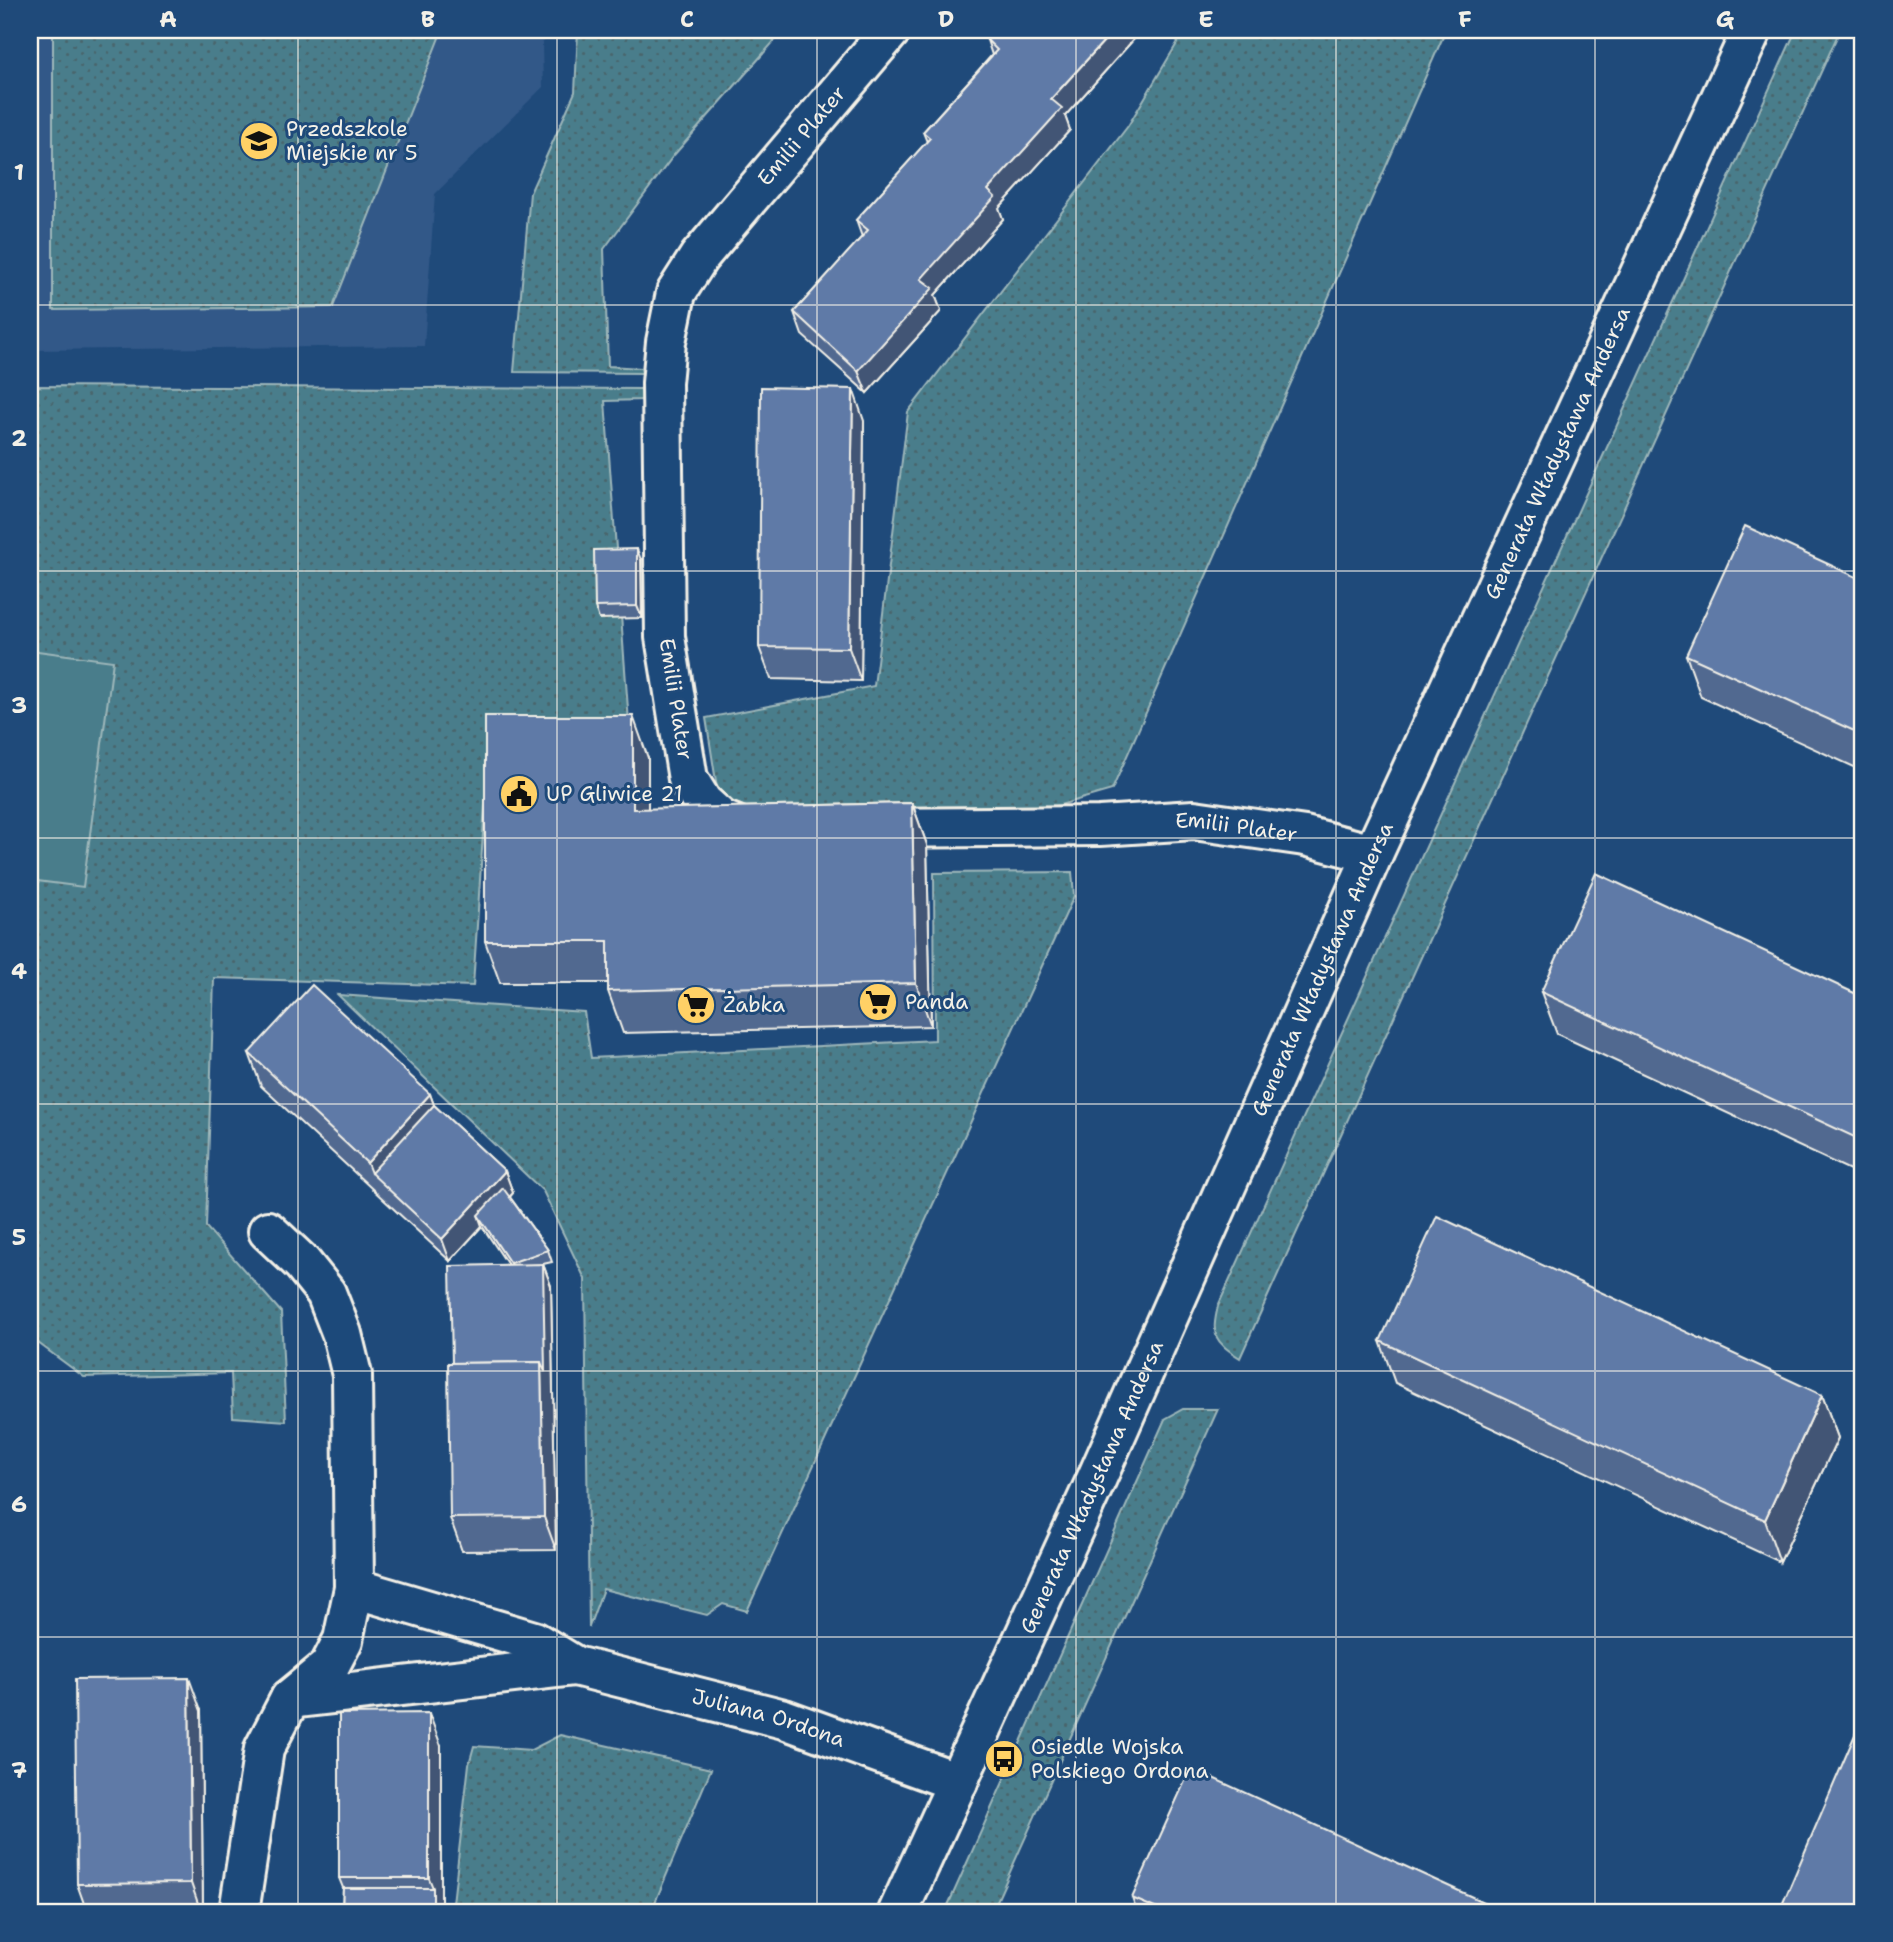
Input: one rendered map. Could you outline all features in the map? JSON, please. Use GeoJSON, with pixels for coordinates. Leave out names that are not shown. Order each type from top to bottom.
{"type":"FeatureCollection","features":[{"type":"Feature","properties":{"kind":"street","name":"Emilii Plater"},"geometry":{"type":"LineString","coordinates":[[784,828],[742,828],[722,820],[702,802],[688,779],[665,636],[662,383],[666,342],[676,293],[699,257],[891,30]]}},
{"type":"Feature","properties":{"kind":"street","name":"Generała Władysława Andersa"},"geometry":{"type":"LineString","coordinates":[[898,1912],[1373,854],[1752,30]]}},
{"type":"Feature","properties":{"kind":"street","name":"Emilii Plater"},"geometry":{"type":"LineString","coordinates":[[826,828],[1100,826],[1194,820],[1305,836],[1373,854]]}},
{"type":"Feature","properties":{"kind":"street"},"geometry":{"type":"LineString","coordinates":[[239,1912],[264,1749],[290,1699],[328,1667],[343,1640],[354,1588],[352,1375],[342,1334],[326,1293],[302,1263],[268,1231]]}},
{"type":"Feature","properties":{"kind":"street","name":"Juliana Ordona"},"geometry":{"type":"LineString","coordinates":[[354,1588],[534,1641],[575,1667],[784,1719],[958,1782]]}},
{"type":"Feature","properties":{"kind":"street","name":"Juliana Ordona"},"geometry":{"type":"LineString","coordinates":[[290,1699],[575,1667]]}},
{"type":"Feature","properties":{"kind":"shaded area","name":"Przedszkole Miejskie nr 5"},"geometry":{"type":"Polygon","coordinates":[[[30,30],[559,30],[542,43],[543,87],[435,194],[424,346],[30,350],[30,30]]]}},
{"type":"Feature","properties":{"kind":"green space","name":"Przedszkole Miejskie nr 5"},"geometry":{"type":"Polygon","coordinates":[[[53,30],[442,30],[333,307],[53,310],[53,30]]]}},
{"type":"Feature","properties":{"kind":"green space"},"geometry":{"type":"Polygon","coordinates":[[[578,30],[784,30],[674,155],[604,249],[608,366],[641,368],[642,373],[514,372],[530,193],[575,92],[578,30]]]}},
{"type":"Feature","properties":{"kind":"green space"},"geometry":{"type":"Polygon","coordinates":[[[1185,30],[1446,30],[1112,790],[980,828],[722,820],[706,718],[874,686],[908,412],[1128,126],[1185,30]]]}},
{"type":"Feature","properties":{"kind":"green space"},"geometry":{"type":"Polygon","coordinates":[[[1796,30],[1840,30],[1240,1358],[1217,1337],[1215,1324],[1218,1306],[1796,30]]]}},
{"type":"Feature","properties":{"kind":"green space"},"geometry":{"type":"Polygon","coordinates":[[[30,386],[641,389],[642,400],[605,401],[630,736],[489,743],[473,986],[214,978],[206,1227],[281,1312],[286,1421],[233,1417],[231,1373],[84,1377],[30,1337],[30,386]]]}},
{"type":"Feature","properties":{"kind":"green space"},"geometry":{"type":"Polygon","coordinates":[[[30,650],[113,661],[83,887],[30,880],[30,650]]]}},
{"type":"Feature","properties":{"kind":"green space"},"geometry":{"type":"Polygon","coordinates":[[[1072,872],[1074,896],[747,1611],[723,1604],[707,1615],[603,1589],[589,1627],[585,1279],[543,1191],[338,995],[584,1012],[591,1058],[935,1040],[934,873],[1072,872]]]}},
{"type":"Feature","properties":{"kind":"green space"},"geometry":{"type":"Polygon","coordinates":[[[1183,1409],[1218,1409],[992,1912],[945,1912],[1165,1419],[1183,1409]]]}},
{"type":"Feature","properties":{"kind":"green space"},"geometry":{"type":"Polygon","coordinates":[[[560,1735],[711,1769],[651,1912],[452,1912],[469,1764],[474,1746],[531,1750],[560,1735]]]}},
{"type":"Feature","properties":{"kind":"building"},"geometry":{"type":"Polygon","coordinates":[[[996,30],[1114,30],[1051,99],[1062,108],[988,190],[995,197],[921,279],[933,288],[858,371],[794,312],[868,230],[856,220],[930,138],[923,132],[997,50],[987,40],[996,30]]]}},
{"type":"Feature","properties":{"kind":"building"},"geometry":{"type":"Polygon","coordinates":[[[761,387],[853,389],[849,648],[759,647],[761,387]]]}},
{"type":"Feature","properties":{"kind":"building"},"geometry":{"type":"Polygon","coordinates":[[[1745,526],[1863,580],[1863,735],[1686,655],[1745,526]]]}},
{"type":"Feature","properties":{"kind":"building"},"geometry":{"type":"Polygon","coordinates":[[[637,549],[637,606],[595,607],[594,550],[637,549]]]}},
{"type":"Feature","properties":{"kind":"building"},"geometry":{"type":"Polygon","coordinates":[[[485,716],[633,716],[633,809],[912,803],[916,983],[608,991],[608,941],[485,941],[485,716]]]}},
{"type":"Feature","properties":{"kind":"building"},"geometry":{"type":"Polygon","coordinates":[[[1596,873],[1863,997],[1863,1141],[1541,992],[1596,873]]]}},
{"type":"Feature","properties":{"kind":"building"},"geometry":{"type":"Polygon","coordinates":[[[312,985],[430,1094],[367,1163],[249,1053],[312,985]]]}},
{"type":"Feature","properties":{"kind":"building"},"geometry":{"type":"Polygon","coordinates":[[[434,1105],[505,1171],[442,1239],[371,1173],[434,1105]]]}},
{"type":"Feature","properties":{"kind":"building"},"geometry":{"type":"Polygon","coordinates":[[[503,1188],[548,1250],[510,1263],[478,1215],[503,1188]]]}},
{"type":"Feature","properties":{"kind":"building"},"geometry":{"type":"Polygon","coordinates":[[[1437,1216],[1822,1395],[1765,1520],[1380,1341],[1437,1216]]]}},
{"type":"Feature","properties":{"kind":"building"},"geometry":{"type":"Polygon","coordinates":[[[543,1264],[545,1372],[541,1362],[452,1363],[450,1266],[543,1264]]]}},
{"type":"Feature","properties":{"kind":"building"},"geometry":{"type":"Polygon","coordinates":[[[541,1362],[544,1517],[450,1518],[448,1363],[541,1362]]]}},
{"type":"Feature","properties":{"kind":"building"},"geometry":{"type":"Polygon","coordinates":[[[189,1678],[191,1883],[77,1884],[75,1679],[189,1678]]]}},
{"type":"Feature","properties":{"kind":"building"},"geometry":{"type":"Polygon","coordinates":[[[429,1713],[429,1878],[339,1878],[339,1714],[429,1713]]]}},
{"type":"Feature","properties":{"kind":"building"},"geometry":{"type":"Polygon","coordinates":[[[1863,1716],[1863,1912],[1779,1912],[1863,1716]]]}},
{"type":"Feature","properties":{"kind":"building"},"geometry":{"type":"Polygon","coordinates":[[[1191,1768],[1505,1912],[1164,1912],[1132,1898],[1191,1768]]]}},
{"type":"Feature","properties":{"kind":"building"},"geometry":{"type":"Polygon","coordinates":[[[343,1888],[433,1888],[433,1912],[342,1912],[343,1888]]]}},
{"type":"Feature","properties":{"kind":"place","name":"Przedszkole Miejskie nr 5"},"geometry":{"type":"Point","coordinates":[259,141]}},
{"type":"Feature","properties":{"kind":"place","name":"UP Gliwice 21"},"geometry":{"type":"Point","coordinates":[519,794]}},
{"type":"Feature","properties":{"kind":"place","name":"Panda"},"geometry":{"type":"Point","coordinates":[878,1002]}},
{"type":"Feature","properties":{"kind":"place","name":"Żabka"},"geometry":{"type":"Point","coordinates":[696,1005]}},
{"type":"Feature","properties":{"kind":"place","name":"Osiedle Wojska Polskiego Ordona"},"geometry":{"type":"Point","coordinates":[1004,1759]}}]}
